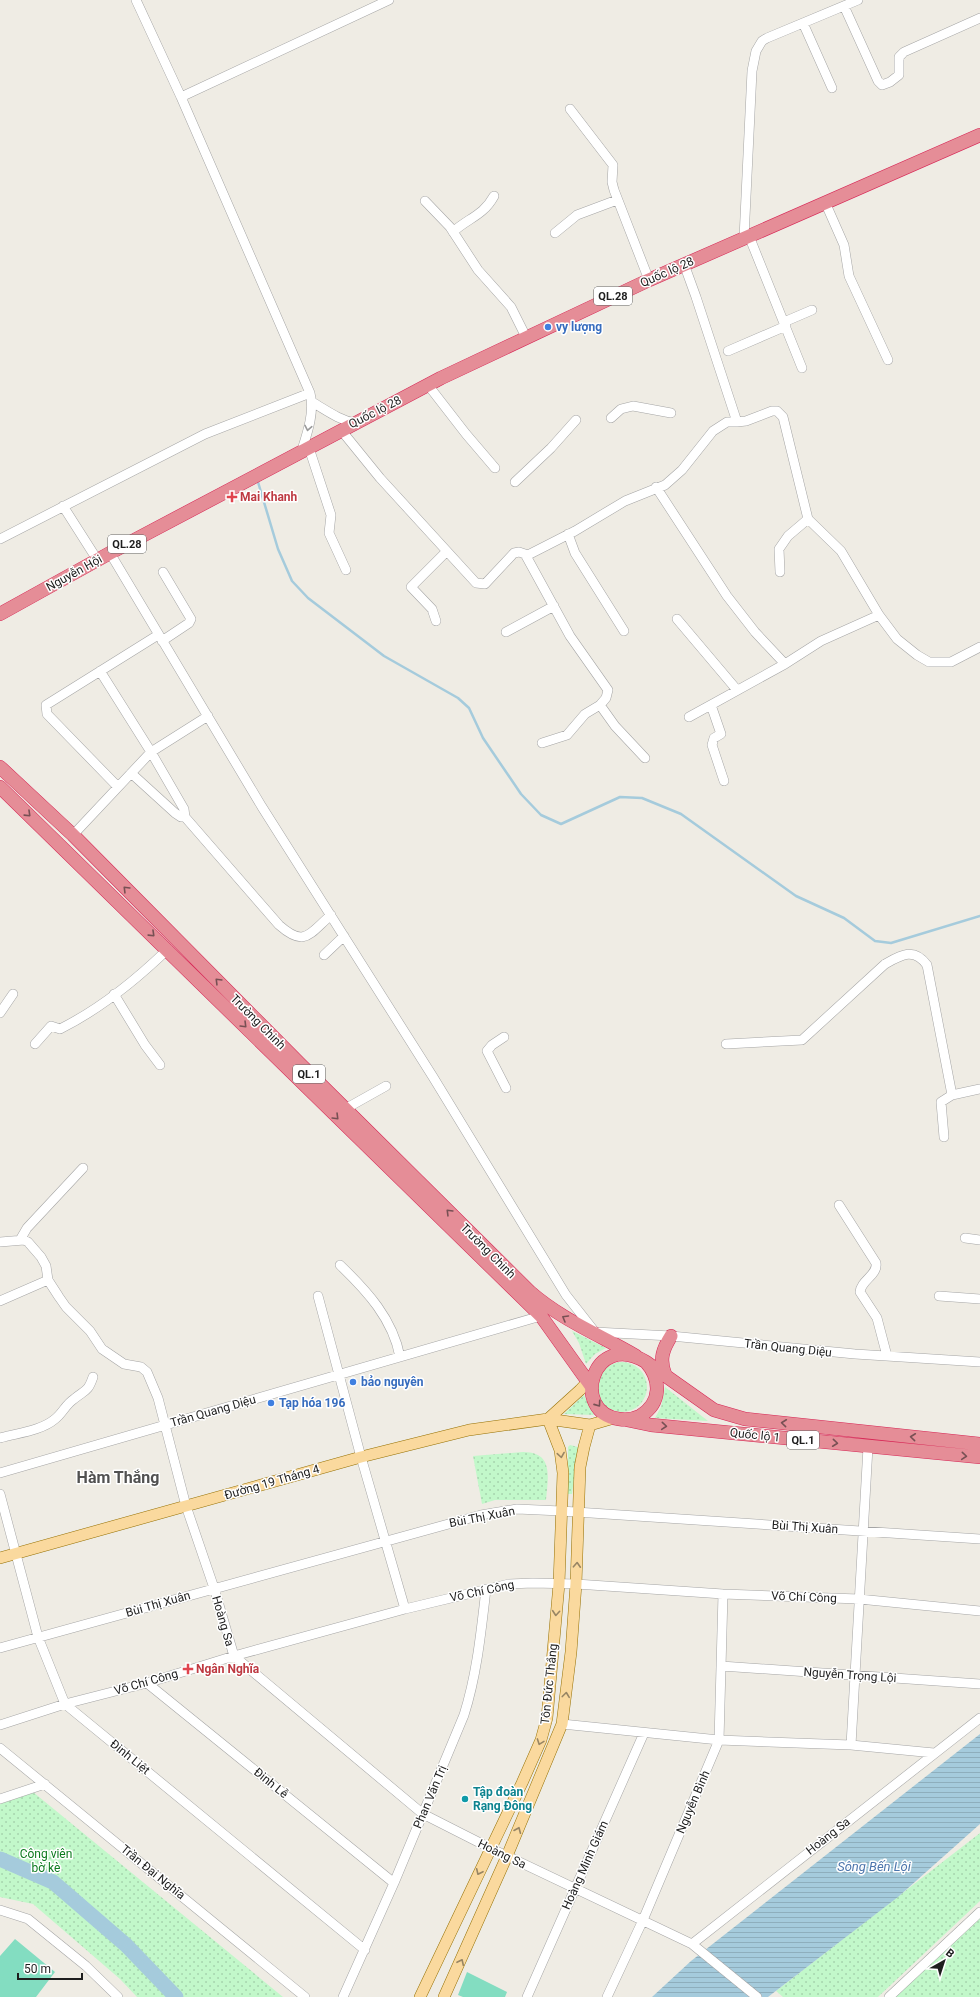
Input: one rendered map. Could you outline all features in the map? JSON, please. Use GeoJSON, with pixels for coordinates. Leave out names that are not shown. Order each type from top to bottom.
{"type":"FeatureCollection","features":[{"type":"Feature","properties":{"kind":"highway","name":"Quốc lộ 28"},"geometry":{"type":"LineString","coordinates":[[255,477],[354,423],[526,337],[684,264],[980,135]]}},
{"type":"Feature","properties":{"kind":"highway","name":"Nguyễn Hội"},"geometry":{"type":"LineString","coordinates":[[0,614],[110,553],[255,477]]}},
{"type":"Feature","properties":{"kind":"highway","name":"Trường Chinh"},"geometry":{"type":"LineString","coordinates":[[0,767],[73,835],[345,1110],[530,1292],[566,1319],[595,1332],[641,1359]]}},
{"type":"Feature","properties":{"kind":"highway","name":"Trường Chinh"},"geometry":{"type":"LineString","coordinates":[[0,787],[168,949],[351,1132],[541,1316],[591,1381]]}},
{"type":"Feature","properties":{"kind":"highway"},"geometry":{"type":"LineString","coordinates":[[665,1374],[661,1362],[664,1348],[671,1336]]}},
{"type":"Feature","properties":{"kind":"highway"},"geometry":{"type":"LineString","coordinates":[[591,1381],[598,1367],[610,1357],[625,1354],[641,1359]]}},
{"type":"Feature","properties":{"kind":"highway","name":"QL.1"},"geometry":{"type":"LineString","coordinates":[[591,1381],[593,1397],[605,1414],[620,1419],[637,1418],[646,1412],[654,1403],[657,1392],[657,1381],[653,1370],[641,1359]]}},
{"type":"Feature","properties":{"kind":"highway","name":"Quốc lộ 1"},"geometry":{"type":"LineString","coordinates":[[641,1359],[665,1374],[714,1410],[744,1419],[980,1444]]}},
{"type":"Feature","properties":{"kind":"highway","name":"Quốc lộ 1"},"geometry":{"type":"LineString","coordinates":[[620,1419],[651,1425],[980,1457]]}},
{"type":"Feature","properties":{"kind":"main road"},"geometry":{"type":"LineString","coordinates":[[548,1419],[591,1381]]}},
{"type":"Feature","properties":{"kind":"main road","name":"Đường 19 Tháng 4"},"geometry":{"type":"LineString","coordinates":[[0,1558],[361,1457],[469,1430],[548,1419],[590,1425],[620,1419]]}},
{"type":"Feature","properties":{"kind":"main road","name":"Tôn Đức Thắng"},"geometry":{"type":"LineString","coordinates":[[420,1997],[541,1740],[547,1718],[559,1584],[563,1473],[560,1450],[548,1419]]}},
{"type":"Feature","properties":{"kind":"main road","name":"Tôn Đức Thắng"},"geometry":{"type":"LineString","coordinates":[[444,1997],[507,1856],[562,1724],[571,1652],[576,1584],[580,1467],[590,1425]]}},
{"type":"Feature","properties":{"kind":"street"},"geometry":{"type":"LineString","coordinates":[[136,0],[181,97],[311,397],[332,414],[346,422],[354,423]]}},
{"type":"Feature","properties":{"kind":"street"},"geometry":{"type":"LineString","coordinates":[[181,97],[389,0]]}},
{"type":"Feature","properties":{"kind":"street"},"geometry":{"type":"LineString","coordinates":[[802,368],[785,324],[746,237],[752,71],[756,51],[762,41],[858,0]]}},
{"type":"Feature","properties":{"kind":"street"},"geometry":{"type":"LineString","coordinates":[[844,6],[878,81],[882,85],[890,82],[899,74],[899,57],[904,52],[980,18]]}},
{"type":"Feature","properties":{"kind":"street"},"geometry":{"type":"LineString","coordinates":[[803,23],[832,88]]}},
{"type":"Feature","properties":{"kind":"street"},"geometry":{"type":"LineString","coordinates":[[570,109],[613,165],[612,182],[617,200],[649,280]]}},
{"type":"Feature","properties":{"kind":"street"},"geometry":{"type":"LineString","coordinates":[[454,232],[461,225],[481,214],[494,196]]}},
{"type":"Feature","properties":{"kind":"street"},"geometry":{"type":"LineString","coordinates":[[555,233],[577,216],[617,200]]}},
{"type":"Feature","properties":{"kind":"street"},"geometry":{"type":"LineString","coordinates":[[425,201],[437,211],[454,232],[478,270],[511,307],[526,337]]}},
{"type":"Feature","properties":{"kind":"street"},"geometry":{"type":"LineString","coordinates":[[825,202],[844,245],[849,276],[888,360]]}},
{"type":"Feature","properties":{"kind":"street"},"geometry":{"type":"LineString","coordinates":[[684,264],[737,422]]}},
{"type":"Feature","properties":{"kind":"street"},"geometry":{"type":"LineString","coordinates":[[728,351],[812,310]]}},
{"type":"Feature","properties":{"kind":"street"},"geometry":{"type":"LineString","coordinates":[[428,385],[456,422],[495,468]]}},
{"type":"Feature","properties":{"kind":"street"},"geometry":{"type":"LineString","coordinates":[[311,397],[305,450],[331,515],[329,533],[346,570]]}},
{"type":"Feature","properties":{"kind":"street"},"geometry":{"type":"LineString","coordinates":[[0,539],[205,434],[311,397]]}},
{"type":"Feature","properties":{"kind":"street"},"geometry":{"type":"LineString","coordinates":[[612,418],[621,409],[633,406],[671,413]]}},
{"type":"Feature","properties":{"kind":"street"},"geometry":{"type":"LineString","coordinates":[[526,556],[625,501],[656,487],[665,485],[672,480],[713,431],[727,422],[746,421],[772,410],[780,413],[783,417],[808,519],[841,551],[879,615],[897,639],[917,655],[929,662],[952,662],[980,647]]}},
{"type":"Feature","properties":{"kind":"street"},"geometry":{"type":"LineString","coordinates":[[515,482],[576,420]]}},
{"type":"Feature","properties":{"kind":"street"},"geometry":{"type":"LineString","coordinates":[[341,430],[380,478],[446,552],[478,585],[485,584],[514,553],[522,552],[526,556],[570,636],[586,660],[607,686],[608,694],[600,705],[585,714],[567,735],[542,743]]}},
{"type":"Feature","properties":{"kind":"street"},"geometry":{"type":"LineString","coordinates":[[656,487],[727,596],[755,632],[785,664]]}},
{"type":"Feature","properties":{"kind":"street"},"geometry":{"type":"LineString","coordinates":[[63,506],[98,561]]}},
{"type":"Feature","properties":{"kind":"street"},"geometry":{"type":"LineString","coordinates":[[780,572],[779,549],[788,536],[808,519]]}},
{"type":"Feature","properties":{"kind":"street"},"geometry":{"type":"LineString","coordinates":[[568,534],[575,553],[624,632]]}},
{"type":"Feature","properties":{"kind":"street"},"geometry":{"type":"LineString","coordinates":[[436,621],[432,609],[410,586],[446,552]]}},
{"type":"Feature","properties":{"kind":"street"},"geometry":{"type":"LineString","coordinates":[[110,553],[160,638],[344,936],[433,1076],[566,1294],[595,1332]]}},
{"type":"Feature","properties":{"kind":"street"},"geometry":{"type":"LineString","coordinates":[[118,787],[47,714],[45,710],[49,701],[100,671],[189,623],[191,619],[163,572]]}},
{"type":"Feature","properties":{"kind":"street"},"geometry":{"type":"LineString","coordinates":[[506,632],[554,606]]}},
{"type":"Feature","properties":{"kind":"street"},"geometry":{"type":"LineString","coordinates":[[689,718],[785,664],[821,641],[879,615]]}},
{"type":"Feature","properties":{"kind":"street"},"geometry":{"type":"LineString","coordinates":[[677,619],[737,690]]}},
{"type":"Feature","properties":{"kind":"street"},"geometry":{"type":"LineString","coordinates":[[100,671],[151,752],[184,809],[185,817],[279,925],[293,936],[301,938],[307,936],[331,915]]}},
{"type":"Feature","properties":{"kind":"street"},"geometry":{"type":"LineString","coordinates":[[600,705],[615,726],[645,758]]}},
{"type":"Feature","properties":{"kind":"street"},"geometry":{"type":"LineString","coordinates":[[711,705],[720,734],[714,738],[712,744],[724,781]]}},
{"type":"Feature","properties":{"kind":"street"},"geometry":{"type":"LineString","coordinates":[[73,835],[151,752],[208,716]]}},
{"type":"Feature","properties":{"kind":"street"},"geometry":{"type":"LineString","coordinates":[[131,773],[175,813],[181,817],[185,817]]}},
{"type":"Feature","properties":{"kind":"street"},"geometry":{"type":"LineString","coordinates":[[324,955],[344,936]]}},
{"type":"Feature","properties":{"kind":"street"},"geometry":{"type":"LineString","coordinates":[[35,1044],[51,1026],[59,1029],[66,1026],[144,972],[168,949]]}},
{"type":"Feature","properties":{"kind":"street"},"geometry":{"type":"LineString","coordinates":[[726,1044],[802,1040],[884,964],[898,957],[911,953],[921,957],[927,965],[952,1095]]}},
{"type":"Feature","properties":{"kind":"street"},"geometry":{"type":"LineString","coordinates":[[0,1013],[13,994]]}},
{"type":"Feature","properties":{"kind":"street"},"geometry":{"type":"LineString","coordinates":[[114,994],[160,1065]]}},
{"type":"Feature","properties":{"kind":"street"},"geometry":{"type":"LineString","coordinates":[[504,1037],[492,1045],[487,1051],[506,1088]]}},
{"type":"Feature","properties":{"kind":"street"},"geometry":{"type":"LineString","coordinates":[[345,1110],[386,1086]]}},
{"type":"Feature","properties":{"kind":"street"},"geometry":{"type":"LineString","coordinates":[[944,1137],[941,1102],[952,1095],[980,1089]]}},
{"type":"Feature","properties":{"kind":"street"},"geometry":{"type":"LineString","coordinates":[[20,1240],[27,1228],[83,1168]]}},
{"type":"Feature","properties":{"kind":"street"},"geometry":{"type":"LineString","coordinates":[[839,1206],[876,1263],[875,1271],[861,1286],[860,1292],[877,1318],[887,1356]]}},
{"type":"Feature","properties":{"kind":"street"},"geometry":{"type":"LineString","coordinates":[[965,1238],[980,1240]]}},
{"type":"Feature","properties":{"kind":"street"},"geometry":{"type":"LineString","coordinates":[[0,1242],[20,1240],[28,1242],[38,1252],[46,1266],[48,1280],[0,1301]]}},
{"type":"Feature","properties":{"kind":"street"},"geometry":{"type":"LineString","coordinates":[[340,1265],[360,1285],[384,1316],[397,1344],[400,1357]]}},
{"type":"Feature","properties":{"kind":"street","name":"Hoàng Sa"},"geometry":{"type":"LineString","coordinates":[[48,1280],[66,1307],[90,1331],[102,1349],[124,1364],[144,1369],[158,1398],[186,1506],[214,1588],[234,1656],[423,1814],[490,1848],[692,1944],[980,1718]]}},
{"type":"Feature","properties":{"kind":"street"},"geometry":{"type":"LineString","coordinates":[[318,1296],[361,1457],[405,1609]]}},
{"type":"Feature","properties":{"kind":"street"},"geometry":{"type":"LineString","coordinates":[[939,1296],[980,1299]]}},
{"type":"Feature","properties":{"kind":"street","name":"Trần Quang Diệu"},"geometry":{"type":"LineString","coordinates":[[0,1473],[541,1316]]}},
{"type":"Feature","properties":{"kind":"street","name":"Trần Quang Diệu"},"geometry":{"type":"LineString","coordinates":[[595,1332],[671,1336],[887,1356],[980,1362]]}},
{"type":"Feature","properties":{"kind":"street"},"geometry":{"type":"LineString","coordinates":[[0,1438],[42,1426],[55,1420],[74,1398],[82,1395],[90,1387],[93,1377]]}},
{"type":"Feature","properties":{"kind":"street"},"geometry":{"type":"LineString","coordinates":[[851,1745],[868,1447]]}},
{"type":"Feature","properties":{"kind":"street","name":"Đinh Liệt"},"geometry":{"type":"LineString","coordinates":[[0,1494],[38,1637],[65,1704],[365,1950]]}},
{"type":"Feature","properties":{"kind":"street","name":"Bùi Thị Xuân"},"geometry":{"type":"LineString","coordinates":[[0,1648],[386,1540],[480,1515],[505,1510],[579,1512],[980,1539]]}},
{"type":"Feature","properties":{"kind":"street","name":"Võ Chí Công"},"geometry":{"type":"LineString","coordinates":[[0,1725],[65,1704],[147,1683],[234,1656],[405,1609],[509,1584],[576,1584],[722,1594],[859,1599],[980,1610]]}},
{"type":"Feature","properties":{"kind":"street","name":"Phan Văn Trị"},"geometry":{"type":"LineString","coordinates":[[343,1997],[365,1950],[423,1814],[471,1692],[479,1648],[486,1589]]}},
{"type":"Feature","properties":{"kind":"street","name":"Nguyễn Bình"},"geometry":{"type":"LineString","coordinates":[[608,1997],[643,1920],[719,1740],[722,1594]]}},
{"type":"Feature","properties":{"kind":"street","name":"Nguyễn Trọng Lội"},"geometry":{"type":"LineString","coordinates":[[721,1666],[980,1684]]}},
{"type":"Feature","properties":{"kind":"street","name":"Đinh Lễ"},"geometry":{"type":"LineString","coordinates":[[147,1683],[394,1883]]}},
{"type":"Feature","properties":{"kind":"street"},"geometry":{"type":"LineString","coordinates":[[562,1724],[719,1740],[851,1745],[934,1753]]}},
{"type":"Feature","properties":{"kind":"street","name":"Hoàng Minh Giám"},"geometry":{"type":"LineString","coordinates":[[527,1997],[644,1733]]}},
{"type":"Feature","properties":{"kind":"street","name":"Trần Đại Nghĩa"},"geometry":{"type":"LineString","coordinates":[[0,1748],[305,1997]]}},
{"type":"Feature","properties":{"kind":"street"},"geometry":{"type":"LineString","coordinates":[[0,1799],[45,1784]]}},
{"type":"Feature","properties":{"kind":"street"},"geometry":{"type":"LineString","coordinates":[[0,1910],[28,1919],[86,1966],[118,1997]]}},
{"type":"Feature","properties":{"kind":"street"},"geometry":{"type":"LineString","coordinates":[[889,1997],[980,1912]]}},
{"type":"Feature","properties":{"kind":"street"},"geometry":{"type":"LineString","coordinates":[[692,1944],[758,1997]]}},
{"type":"Feature","properties":{"kind":"green space"},"geometry":{"type":"Polygon","coordinates":[[[572,1331],[606,1348],[595,1354],[586,1364],[579,1343],[572,1331]]]}},
{"type":"Feature","properties":{"kind":"green space"},"geometry":{"type":"Polygon","coordinates":[[[617,1362],[627,1362],[640,1369],[647,1382],[647,1392],[640,1405],[627,1412],[617,1412],[608,1408],[601,1401],[597,1392],[597,1382],[601,1373],[608,1366],[617,1362]]]}},
{"type":"Feature","properties":{"kind":"green space"},"geometry":{"type":"Polygon","coordinates":[[[665,1387],[708,1421],[655,1418],[661,1407],[665,1387]]]}},
{"type":"Feature","properties":{"kind":"green space"},"geometry":{"type":"Polygon","coordinates":[[[584,1395],[594,1415],[564,1414],[584,1395]]]}},
{"type":"Feature","properties":{"kind":"green space"},"geometry":{"type":"Polygon","coordinates":[[[570,1445],[578,1447],[572,1494],[568,1494],[568,1447],[570,1445]]]}},
{"type":"Feature","properties":{"kind":"green space"},"geometry":{"type":"Polygon","coordinates":[[[523,1452],[533,1453],[540,1456],[547,1467],[548,1483],[546,1500],[495,1500],[482,1504],[473,1456],[523,1452]]]}},
{"type":"Feature","properties":{"kind":"green space","name":"Công viên bờ kè"},"geometry":{"type":"Polygon","coordinates":[[[33,1792],[283,1997],[137,1997],[120,1979],[33,1904],[0,1897],[0,1802],[33,1792]]]}},
{"type":"Feature","properties":{"kind":"green space"},"geometry":{"type":"Polygon","coordinates":[[[980,1833],[980,1901],[878,1997],[783,1997],[776,1991],[980,1833]]]}},
{"type":"Feature","properties":{"kind":"green space"},"geometry":{"type":"Polygon","coordinates":[[[980,1916],[980,1997],[894,1997],[980,1916]]]}},
{"type":"Feature","properties":{"kind":"green space"},"geometry":{"type":"Polygon","coordinates":[[[15,1939],[55,1972],[36,1997],[0,1997],[0,1956],[15,1939]]]}},
{"type":"Feature","properties":{"kind":"green space"},"geometry":{"type":"Polygon","coordinates":[[[467,1972],[507,1992],[505,1997],[463,1997],[458,1995],[467,1972]]]}},
{"type":"Feature","properties":{"kind":"water","name":"Sông Bến Lội"},"geometry":{"type":"Polygon","coordinates":[[[980,1734],[980,1824],[898,1897],[768,1997],[652,1997],[691,1961],[980,1734]]]}},
{"type":"Feature","properties":{"kind":"waterway"},"geometry":{"type":"LineString","coordinates":[[258,482],[278,549],[292,581],[308,598],[384,656],[458,698],[469,708],[483,738],[521,794],[541,815],[561,824],[620,797],[642,798],[681,814],[796,896],[844,918],[875,941],[891,943],[980,916]]}},
{"type":"Feature","properties":{"kind":"waterway"},"geometry":{"type":"LineString","coordinates":[[0,1859],[53,1882],[126,1945],[176,1997]]}},
{"type":"Feature","properties":{"kind":"place","name":"vy lượng"},"geometry":{"type":"Point","coordinates":[548,327]}},
{"type":"Feature","properties":{"kind":"place","name":"Mai Khanh"},"geometry":{"type":"Point","coordinates":[232,497]}},
{"type":"Feature","properties":{"kind":"place","name":"bảo nguyên"},"geometry":{"type":"Point","coordinates":[353,1382]}},
{"type":"Feature","properties":{"kind":"place","name":"Tạp hóa 196"},"geometry":{"type":"Point","coordinates":[271,1403]}},
{"type":"Feature","properties":{"kind":"place","name":"Ngân Nghĩa"},"geometry":{"type":"Point","coordinates":[188,1669]}},
{"type":"Feature","properties":{"kind":"place","name":"Tập đoàn Rạng Đông"},"geometry":{"type":"Point","coordinates":[465,1799]}},
{"type":"Feature","properties":{"kind":"district","name":"Hàm Thắng"},"geometry":{"type":"Point","coordinates":[118,1477]}}]}
